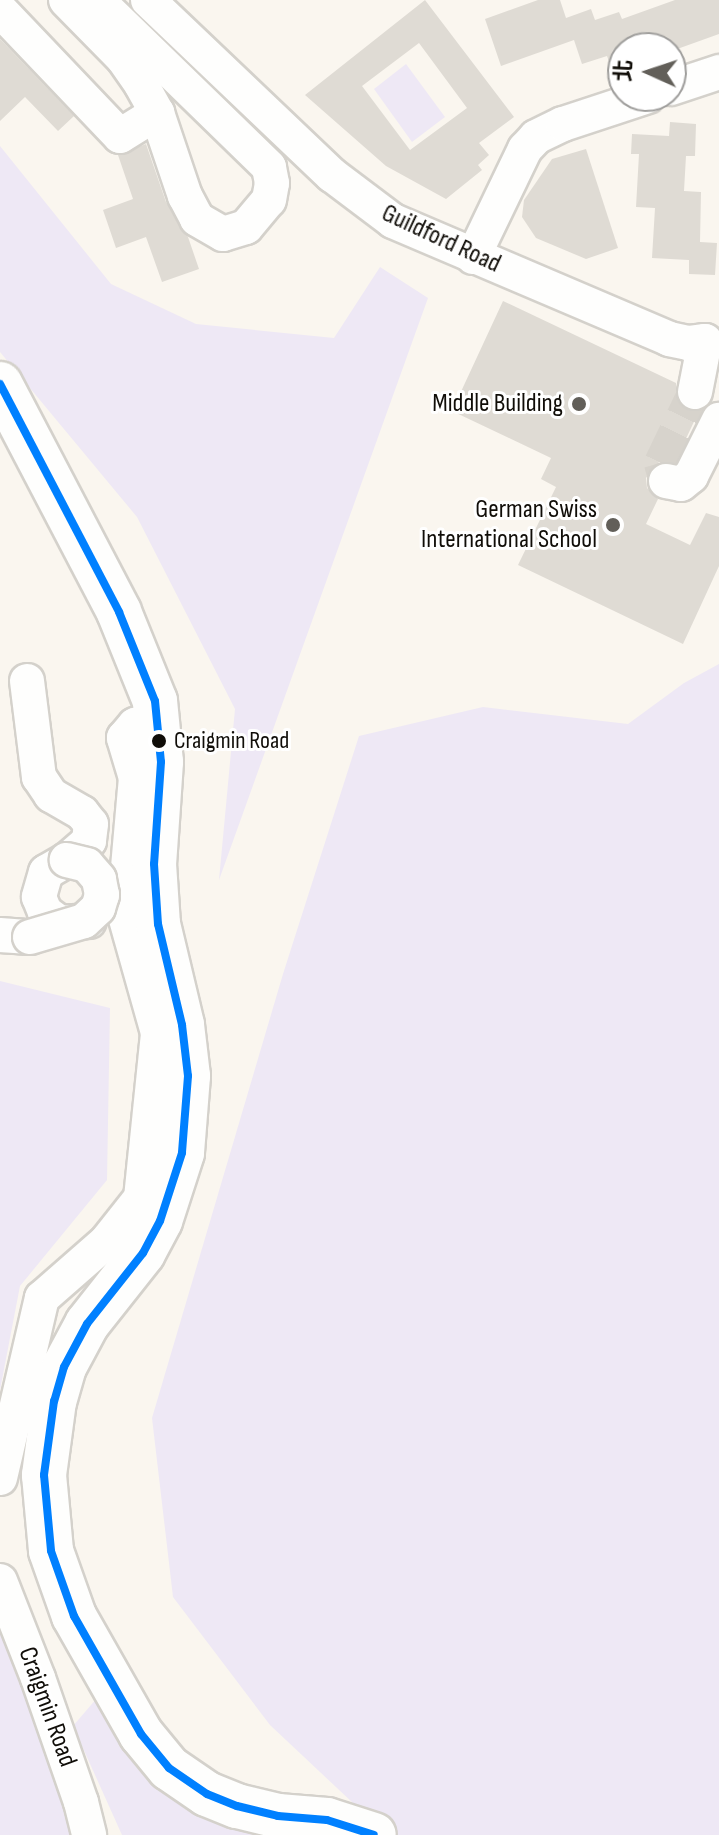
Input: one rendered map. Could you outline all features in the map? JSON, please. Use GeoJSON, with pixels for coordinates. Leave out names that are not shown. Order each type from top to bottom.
{"type":"FeatureCollection","features":[{"type":"Feature","properties":{"kind":"main road"},"geometry":{"type":"LineString","coordinates":[[0,384],[132,639],[150,683],[158,717],[161,762],[154,864],[158,924],[185,1047],[188,1088],[184,1140],[169,1200],[151,1239],[87,1324],[59,1382],[49,1424],[45,1461],[45,1512],[51,1551],[74,1616],[141,1734],[169,1768],[207,1794],[237,1806],[278,1816],[327,1820],[374,1835]]}},
{"type":"Feature","properties":{"kind":"street"},"geometry":{"type":"LineString","coordinates":[[66,0],[123,58],[157,113],[185,196],[197,219],[223,234],[246,227],[269,200],[272,183],[269,167],[97,0]]}},
{"type":"Feature","properties":{"kind":"street","name":"Guildford Road"},"geometry":{"type":"LineString","coordinates":[[148,0],[360,199],[402,226],[669,339],[712,345]]}},
{"type":"Feature","properties":{"kind":"street"},"geometry":{"type":"LineString","coordinates":[[0,10],[120,136],[157,113]]}},
{"type":"Feature","properties":{"kind":"street"},"geometry":{"type":"LineString","coordinates":[[687,83],[719,72]]}},
{"type":"Feature","properties":{"kind":"street"},"geometry":{"type":"LineString","coordinates":[[473,257],[525,149],[536,137],[607,110]]}},
{"type":"Feature","properties":{"kind":"street"},"geometry":{"type":"LineString","coordinates":[[695,392],[712,345]]}},
{"type":"Feature","properties":{"kind":"street"},"geometry":{"type":"LineString","coordinates":[[666,481],[681,484],[691,476],[716,433]]}},
{"type":"Feature","properties":{"kind":"street"},"geometry":{"type":"LineString","coordinates":[[27,681],[39,777],[51,795],[82,813],[91,824],[89,841],[67,860],[52,866],[41,880],[39,897],[51,918],[70,924],[124,912]]}},
{"type":"Feature","properties":{"kind":"street"},"geometry":{"type":"LineString","coordinates":[[0,1478],[42,1298],[106,1242],[141,1198],[158,1033],[124,912],[136,778],[124,738],[135,725],[158,717]]}},
{"type":"Feature","properties":{"kind":"street"},"geometry":{"type":"LineString","coordinates":[[15,936],[84,921],[98,908],[102,895],[99,879],[87,865],[67,860]]}},
{"type":"Feature","properties":{"kind":"street","name":"Craigmin Road"},"geometry":{"type":"LineString","coordinates":[[0,1581],[44,1693],[89,1835]]}},
{"type":"Feature","properties":{"kind":"shaded area"},"geometry":{"type":"Polygon","coordinates":[[[406,64],[445,117],[412,142],[374,89],[406,64]]]}},
{"type":"Feature","properties":{"kind":"shaded area"},"geometry":{"type":"Polygon","coordinates":[[[0,146],[111,284],[196,324],[334,338],[380,267],[428,298],[219,880],[235,709],[137,517],[0,352],[0,146]]]}},
{"type":"Feature","properties":{"kind":"shaded area"},"geometry":{"type":"Polygon","coordinates":[[[719,664],[719,1835],[387,1835],[270,1725],[173,1597],[152,1418],[283,974],[359,736],[483,707],[628,724],[684,683],[719,664]]]}},
{"type":"Feature","properties":{"kind":"shaded area"},"geometry":{"type":"Polygon","coordinates":[[[0,981],[110,1008],[107,1180],[20,1286],[0,1390],[0,981]]]}},
{"type":"Feature","properties":{"kind":"shaded area"},"geometry":{"type":"Polygon","coordinates":[[[0,1627],[90,1835],[0,1835],[0,1627]]]}},
{"type":"Feature","properties":{"kind":"shaded area"},"geometry":{"type":"Polygon","coordinates":[[[97,1698],[270,1835],[122,1835],[73,1726],[97,1698]]]}},
{"type":"Feature","properties":{"kind":"building"},"geometry":{"type":"Polygon","coordinates":[[[425,0],[514,117],[479,143],[489,155],[478,165],[482,170],[446,199],[386,166],[305,95],[425,0]],[[419,43],[362,86],[410,150],[467,108],[419,43]]]}},
{"type":"Feature","properties":{"kind":"building"},"geometry":{"type":"Polygon","coordinates":[[[538,0],[560,0],[566,18],[591,9],[595,20],[619,12],[622,19],[675,0],[719,0],[719,34],[687,45],[687,32],[607,32],[607,56],[582,64],[574,40],[501,66],[485,19],[538,0]]]}},
{"type":"Feature","properties":{"kind":"building"},"geometry":{"type":"Polygon","coordinates":[[[0,39],[74,116],[58,131],[25,97],[0,121],[0,39]]]}},
{"type":"Feature","properties":{"kind":"building"},"geometry":{"type":"Polygon","coordinates":[[[670,122],[696,124],[695,156],[686,156],[684,191],[701,192],[700,242],[717,243],[715,275],[689,274],[689,260],[652,258],[655,208],[636,207],[639,154],[631,154],[632,134],[669,136],[670,122]]]}},
{"type":"Feature","properties":{"kind":"building"},"geometry":{"type":"Polygon","coordinates":[[[146,144],[166,202],[188,237],[199,269],[162,282],[146,237],[116,248],[103,210],[133,199],[118,155],[146,144]]]}},
{"type":"Feature","properties":{"kind":"building"},"geometry":{"type":"Polygon","coordinates":[[[586,149],[618,248],[586,259],[536,238],[522,217],[524,200],[552,159],[586,149]]]}},
{"type":"Feature","properties":{"kind":"building","name":"German Swiss International School"},"geometry":{"type":"Polygon","coordinates":[[[503,301],[676,383],[676,398],[681,406],[699,411],[675,462],[659,462],[646,478],[647,488],[658,499],[646,524],[690,545],[706,513],[719,517],[719,566],[683,644],[518,565],[556,487],[541,479],[551,458],[452,411],[503,301]]]}},
{"type":"Feature","properties":{"kind":"tunnel"},"geometry":{"type":"LineString","coordinates":[[666,481],[661,463],[695,392]]}},
{"type":"Feature","properties":{"kind":"transit line"},"geometry":{"type":"LineString","coordinates":[[0,384],[119,612],[155,701],[161,762],[154,864],[158,924],[182,1025],[188,1076],[182,1153],[160,1221],[143,1253],[87,1324],[64,1367],[54,1401],[44,1475],[51,1551],[74,1616],[141,1734],[169,1768],[207,1794],[237,1806],[278,1816],[327,1820],[374,1835]]}},
{"type":"Feature","properties":{"kind":"place","name":"Middle Building"},"geometry":{"type":"Point","coordinates":[579,404]}},
{"type":"Feature","properties":{"kind":"place","name":"German Swiss International School"},"geometry":{"type":"Point","coordinates":[613,525]}},
{"type":"Feature","properties":{"kind":"place","name":"Craigmin Road"},"geometry":{"type":"Point","coordinates":[159,741]}}]}
